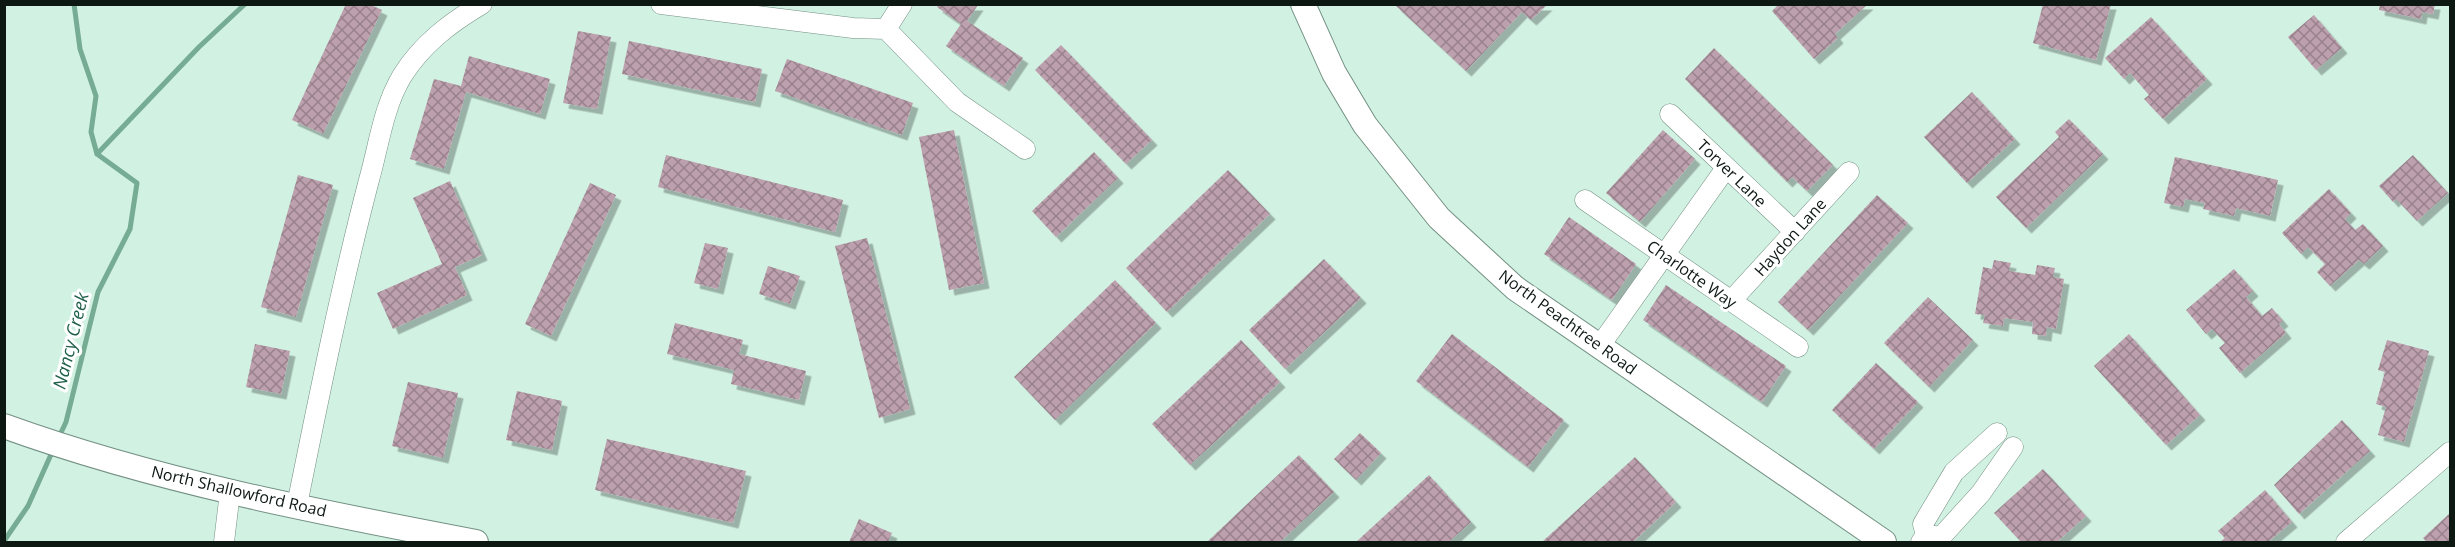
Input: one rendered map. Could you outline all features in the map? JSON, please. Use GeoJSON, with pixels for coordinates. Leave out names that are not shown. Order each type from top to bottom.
{"type":"FeatureCollection","features":[{"type":"Feature","properties":{"kind":"street"},"geometry":{"type":"LineString","coordinates":[[297,505],[351,246],[388,106],[402,76],[426,44],[452,21],[482,4]]}},
{"type":"Feature","properties":{"kind":"street"},"geometry":{"type":"LineString","coordinates":[[661,4],[853,28],[886,29],[957,102],[1025,149]]}},
{"type":"Feature","properties":{"kind":"street"},"geometry":{"type":"LineString","coordinates":[[886,29],[902,4]]}},
{"type":"Feature","properties":{"kind":"street","name":"North Peachtree Road"},"geometry":{"type":"LineString","coordinates":[[1303,4],[1330,65],[1365,125],[1439,218],[1515,288],[1884,543]]}},
{"type":"Feature","properties":{"kind":"street","name":"Torver Lane"},"geometry":{"type":"LineString","coordinates":[[1670,114],[1795,232]]}},
{"type":"Feature","properties":{"kind":"street"},"geometry":{"type":"LineString","coordinates":[[1599,347],[1726,168]]}},
{"type":"Feature","properties":{"kind":"street","name":"Haydon Lane"},"geometry":{"type":"LineString","coordinates":[[1731,302],[1849,172]]}},
{"type":"Feature","properties":{"kind":"street","name":"Charlotte Way"},"geometry":{"type":"LineString","coordinates":[[1585,200],[1798,347]]}},
{"type":"Feature","properties":{"kind":"street","name":"North Shallowford Road"},"geometry":{"type":"LineString","coordinates":[[4,426],[59,445],[231,492],[476,543]]}},
{"type":"Feature","properties":{"kind":"street"},"geometry":{"type":"LineString","coordinates":[[1997,433],[1954,472],[1923,524],[1923,539],[1941,537],[1981,493],[2013,447]]}},
{"type":"Feature","properties":{"kind":"street"},"geometry":{"type":"LineString","coordinates":[[2346,543],[2451,452]]}},
{"type":"Feature","properties":{"kind":"street"},"geometry":{"type":"LineString","coordinates":[[224,543],[231,492]]}},
{"type":"Feature","properties":{"kind":"street"},"geometry":{"type":"LineString","coordinates":[[375,523],[408,543]]}},
{"type":"Feature","properties":{"kind":"building"},"geometry":{"type":"Polygon","coordinates":[[[346,4],[369,4],[382,10],[323,134],[292,120],[346,4]]]}},
{"type":"Feature","properties":{"kind":"building"},"geometry":{"type":"Polygon","coordinates":[[[1779,4],[1868,4],[1835,34],[1838,38],[1814,59],[1772,11],[1779,4]]]}},
{"type":"Feature","properties":{"kind":"building"},"geometry":{"type":"Polygon","coordinates":[[[2043,4],[2111,4],[2096,60],[2033,43],[2043,4]]]}},
{"type":"Feature","properties":{"kind":"building"},"geometry":{"type":"Polygon","coordinates":[[[2380,4],[2435,4],[2433,14],[2422,12],[2421,19],[2379,10],[2380,4]]]}},
{"type":"Feature","properties":{"kind":"building"},"geometry":{"type":"Polygon","coordinates":[[[939,5],[978,5],[967,21],[1023,58],[1004,86],[946,46],[961,24],[937,7],[939,5]]]}},
{"type":"Feature","properties":{"kind":"building"},"geometry":{"type":"Polygon","coordinates":[[[1395,5],[1547,5],[1531,20],[1522,12],[1466,71],[1395,5]]]}},
{"type":"Feature","properties":{"kind":"building"},"geometry":{"type":"Polygon","coordinates":[[[2314,15],[2342,48],[2316,70],[2288,37],[2314,15]]]}},
{"type":"Feature","properties":{"kind":"building"},"geometry":{"type":"Polygon","coordinates":[[[2151,17],[2207,79],[2163,119],[2144,99],[2149,95],[2130,73],[2124,79],[2105,58],[2151,17]]]}},
{"type":"Feature","properties":{"kind":"building"},"geometry":{"type":"Polygon","coordinates":[[[578,31],[611,37],[597,109],[563,103],[578,31]]]}},
{"type":"Feature","properties":{"kind":"building"},"geometry":{"type":"Polygon","coordinates":[[[629,41],[762,69],[755,102],[622,74],[629,41]]]}},
{"type":"Feature","properties":{"kind":"building"},"geometry":{"type":"Polygon","coordinates":[[[1061,45],[1152,140],[1126,164],[1035,70],[1061,45]]]}},
{"type":"Feature","properties":{"kind":"building"},"geometry":{"type":"Polygon","coordinates":[[[1714,48],[1833,165],[1807,191],[1792,177],[1787,182],[1685,79],[1714,48]]]}},
{"type":"Feature","properties":{"kind":"building"},"geometry":{"type":"Polygon","coordinates":[[[469,56],[550,79],[540,114],[466,92],[444,169],[410,159],[434,79],[461,86],[469,56]]]}},
{"type":"Feature","properties":{"kind":"building"},"geometry":{"type":"Polygon","coordinates":[[[787,59],[913,103],[902,135],[775,91],[787,59]]]}},
{"type":"Feature","properties":{"kind":"building"},"geometry":{"type":"Polygon","coordinates":[[[1972,92],[2015,139],[1967,183],[1924,137],[1972,92]]]}},
{"type":"Feature","properties":{"kind":"building"},"geometry":{"type":"Polygon","coordinates":[[[2069,119],[2103,154],[2026,228],[1996,197],[2059,137],[2055,132],[2069,119]]]}},
{"type":"Feature","properties":{"kind":"building"},"geometry":{"type":"Polygon","coordinates":[[[954,130],[984,283],[949,290],[919,137],[954,130]]]}},
{"type":"Feature","properties":{"kind":"building"},"geometry":{"type":"Polygon","coordinates":[[[1663,130],[1695,159],[1640,222],[1606,193],[1663,130]]]}},
{"type":"Feature","properties":{"kind":"building"},"geometry":{"type":"Polygon","coordinates":[[[1094,152],[1118,178],[1056,237],[1032,211],[1094,152]]]}},
{"type":"Feature","properties":{"kind":"building"},"geometry":{"type":"Polygon","coordinates":[[[666,155],[843,200],[835,232],[658,187],[666,155]]]}},
{"type":"Feature","properties":{"kind":"building"},"geometry":{"type":"Polygon","coordinates":[[[2413,155],[2448,193],[2417,221],[2396,199],[2393,202],[2379,186],[2413,155]]]}},
{"type":"Feature","properties":{"kind":"building"},"geometry":{"type":"Polygon","coordinates":[[[2175,157],[2278,180],[2270,216],[2236,208],[2234,216],[2203,209],[2205,203],[2185,199],[2183,207],[2164,203],[2175,157]]]}},
{"type":"Feature","properties":{"kind":"building"},"geometry":{"type":"Polygon","coordinates":[[[1228,170],[1270,214],[1167,312],[1126,268],[1228,170]]]}},
{"type":"Feature","properties":{"kind":"building"},"geometry":{"type":"Polygon","coordinates":[[[298,175],[333,185],[296,317],[261,307],[298,175]]]}},
{"type":"Feature","properties":{"kind":"building"},"geometry":{"type":"Polygon","coordinates":[[[450,181],[482,255],[455,267],[467,295],[393,329],[377,293],[442,264],[413,198],[450,181]]]}},
{"type":"Feature","properties":{"kind":"building"},"geometry":{"type":"Polygon","coordinates":[[[590,183],[616,195],[551,336],[525,324],[590,183]]]}},
{"type":"Feature","properties":{"kind":"building"},"geometry":{"type":"Polygon","coordinates":[[[2329,189],[2351,213],[2345,219],[2355,230],[2363,224],[2383,246],[2364,264],[2359,260],[2330,286],[2317,272],[2325,264],[2308,247],[2301,254],[2282,233],[2329,189]]]}},
{"type":"Feature","properties":{"kind":"building"},"geometry":{"type":"Polygon","coordinates":[[[1877,195],[1908,223],[1808,330],[1778,302],[1877,195]]]}},
{"type":"Feature","properties":{"kind":"building"},"geometry":{"type":"Polygon","coordinates":[[[1569,217],[1636,264],[1612,300],[1544,254],[1569,217]]]}},
{"type":"Feature","properties":{"kind":"building"},"geometry":{"type":"Polygon","coordinates":[[[867,238],[910,409],[879,418],[835,246],[867,238]]]}},
{"type":"Feature","properties":{"kind":"building"},"geometry":{"type":"Polygon","coordinates":[[[705,243],[728,248],[718,289],[694,283],[705,243]]]}},
{"type":"Feature","properties":{"kind":"building"},"geometry":{"type":"Polygon","coordinates":[[[1324,259],[1361,298],[1285,369],[1249,330],[1324,259]]]}},
{"type":"Feature","properties":{"kind":"building"},"geometry":{"type":"Polygon","coordinates":[[[1994,260],[2011,263],[2009,271],[2035,275],[2037,265],[2055,268],[2053,277],[2064,279],[2056,329],[2047,327],[2046,336],[2032,334],[2033,322],[2004,318],[2003,326],[1983,323],[1985,315],[1975,314],[1983,267],[1992,269],[1994,260]]]}},
{"type":"Feature","properties":{"kind":"building"},"geometry":{"type":"Polygon","coordinates":[[[768,266],[800,276],[790,304],[759,294],[768,266]]]}},
{"type":"Feature","properties":{"kind":"building"},"geometry":{"type":"Polygon","coordinates":[[[2234,269],[2253,291],[2246,297],[2262,316],[2272,308],[2283,321],[2279,324],[2286,333],[2240,373],[2219,348],[2225,343],[2212,329],[2206,334],[2186,310],[2234,269]]]}},
{"type":"Feature","properties":{"kind":"building"},"geometry":{"type":"Polygon","coordinates":[[[1115,280],[1156,323],[1055,420],[1014,377],[1115,280]]]}},
{"type":"Feature","properties":{"kind":"building"},"geometry":{"type":"Polygon","coordinates":[[[1666,285],[1786,366],[1762,402],[1643,320],[1666,285]]]}},
{"type":"Feature","properties":{"kind":"building"},"geometry":{"type":"Polygon","coordinates":[[[1928,297],[1973,340],[1929,387],[1884,343],[1928,297]]]}},
{"type":"Feature","properties":{"kind":"building"},"geometry":{"type":"Polygon","coordinates":[[[675,323],[743,340],[739,354],[806,371],[799,400],[731,384],[734,370],[667,354],[675,323]]]}},
{"type":"Feature","properties":{"kind":"building"},"geometry":{"type":"Polygon","coordinates":[[[1452,334],[1564,420],[1528,467],[1416,381],[1452,334]]]}},
{"type":"Feature","properties":{"kind":"building"},"geometry":{"type":"Polygon","coordinates":[[[2129,334],[2200,415],[2166,445],[2094,366],[2129,334]]]}},
{"type":"Feature","properties":{"kind":"building"},"geometry":{"type":"Polygon","coordinates":[[[1241,340],[1280,382],[1190,465],[1152,424],[1241,340]]]}},
{"type":"Feature","properties":{"kind":"building"},"geometry":{"type":"Polygon","coordinates":[[[2387,340],[2429,351],[2404,442],[2378,435],[2386,407],[2376,404],[2385,372],[2378,370],[2387,340]]]}},
{"type":"Feature","properties":{"kind":"building"},"geometry":{"type":"Polygon","coordinates":[[[255,344],[290,351],[281,394],[246,387],[255,344]]]}},
{"type":"Feature","properties":{"kind":"building"},"geometry":{"type":"Polygon","coordinates":[[[1876,363],[1918,402],[1874,449],[1832,410],[1876,363]]]}},
{"type":"Feature","properties":{"kind":"building"},"geometry":{"type":"Polygon","coordinates":[[[408,382],[458,393],[443,458],[392,446],[408,382]]]}},
{"type":"Feature","properties":{"kind":"building"},"geometry":{"type":"Polygon","coordinates":[[[517,391],[562,401],[552,450],[506,440],[517,391]]]}},
{"type":"Feature","properties":{"kind":"building"},"geometry":{"type":"Polygon","coordinates":[[[2342,420],[2370,451],[2299,514],[2274,485],[2342,420]]]}},
{"type":"Feature","properties":{"kind":"building"},"geometry":{"type":"Polygon","coordinates":[[[1360,433],[1381,453],[1356,480],[1334,459],[1360,433]]]}},
{"type":"Feature","properties":{"kind":"building"},"geometry":{"type":"Polygon","coordinates":[[[607,439],[746,471],[733,523],[595,490],[607,439]]]}},
{"type":"Feature","properties":{"kind":"building"},"geometry":{"type":"Polygon","coordinates":[[[1299,455],[1334,492],[1280,542],[1208,541],[1299,455]]]}},
{"type":"Feature","properties":{"kind":"building"},"geometry":{"type":"Polygon","coordinates":[[[1635,457],[1676,502],[1633,542],[1542,542],[1635,457]]]}},
{"type":"Feature","properties":{"kind":"building"},"geometry":{"type":"Polygon","coordinates":[[[2043,469],[2086,516],[2057,542],[2021,542],[1994,513],[2043,469]]]}},
{"type":"Feature","properties":{"kind":"building"},"geometry":{"type":"Polygon","coordinates":[[[1429,475],[1471,522],[1449,542],[1356,542],[1429,475]]]}},
{"type":"Feature","properties":{"kind":"building"},"geometry":{"type":"Polygon","coordinates":[[[2265,490],[2292,522],[2268,542],[2220,542],[2225,538],[2218,531],[2265,490]]]}},
{"type":"Feature","properties":{"kind":"building"},"geometry":{"type":"Polygon","coordinates":[[[2450,513],[2450,542],[2427,542],[2423,538],[2450,513]]]}},
{"type":"Feature","properties":{"kind":"building"},"geometry":{"type":"Polygon","coordinates":[[[859,519],[892,533],[888,542],[849,542],[859,519]]]}},
{"type":"Feature","properties":{"kind":"waterway"},"geometry":{"type":"LineString","coordinates":[[74,4],[80,49],[96,96],[91,132],[97,154]]}},
{"type":"Feature","properties":{"kind":"waterway","name":"Nancy Creek"},"geometry":{"type":"LineString","coordinates":[[97,154],[199,47],[245,4]]}},
{"type":"Feature","properties":{"kind":"waterway","name":"Nancy Creek"},"geometry":{"type":"LineString","coordinates":[[58,439],[66,422],[98,292],[130,229],[137,183],[97,154]]}},
{"type":"Feature","properties":{"kind":"waterway","name":"Nancy Creek"},"geometry":{"type":"LineString","coordinates":[[4,541],[28,506],[53,450]]}}]}
